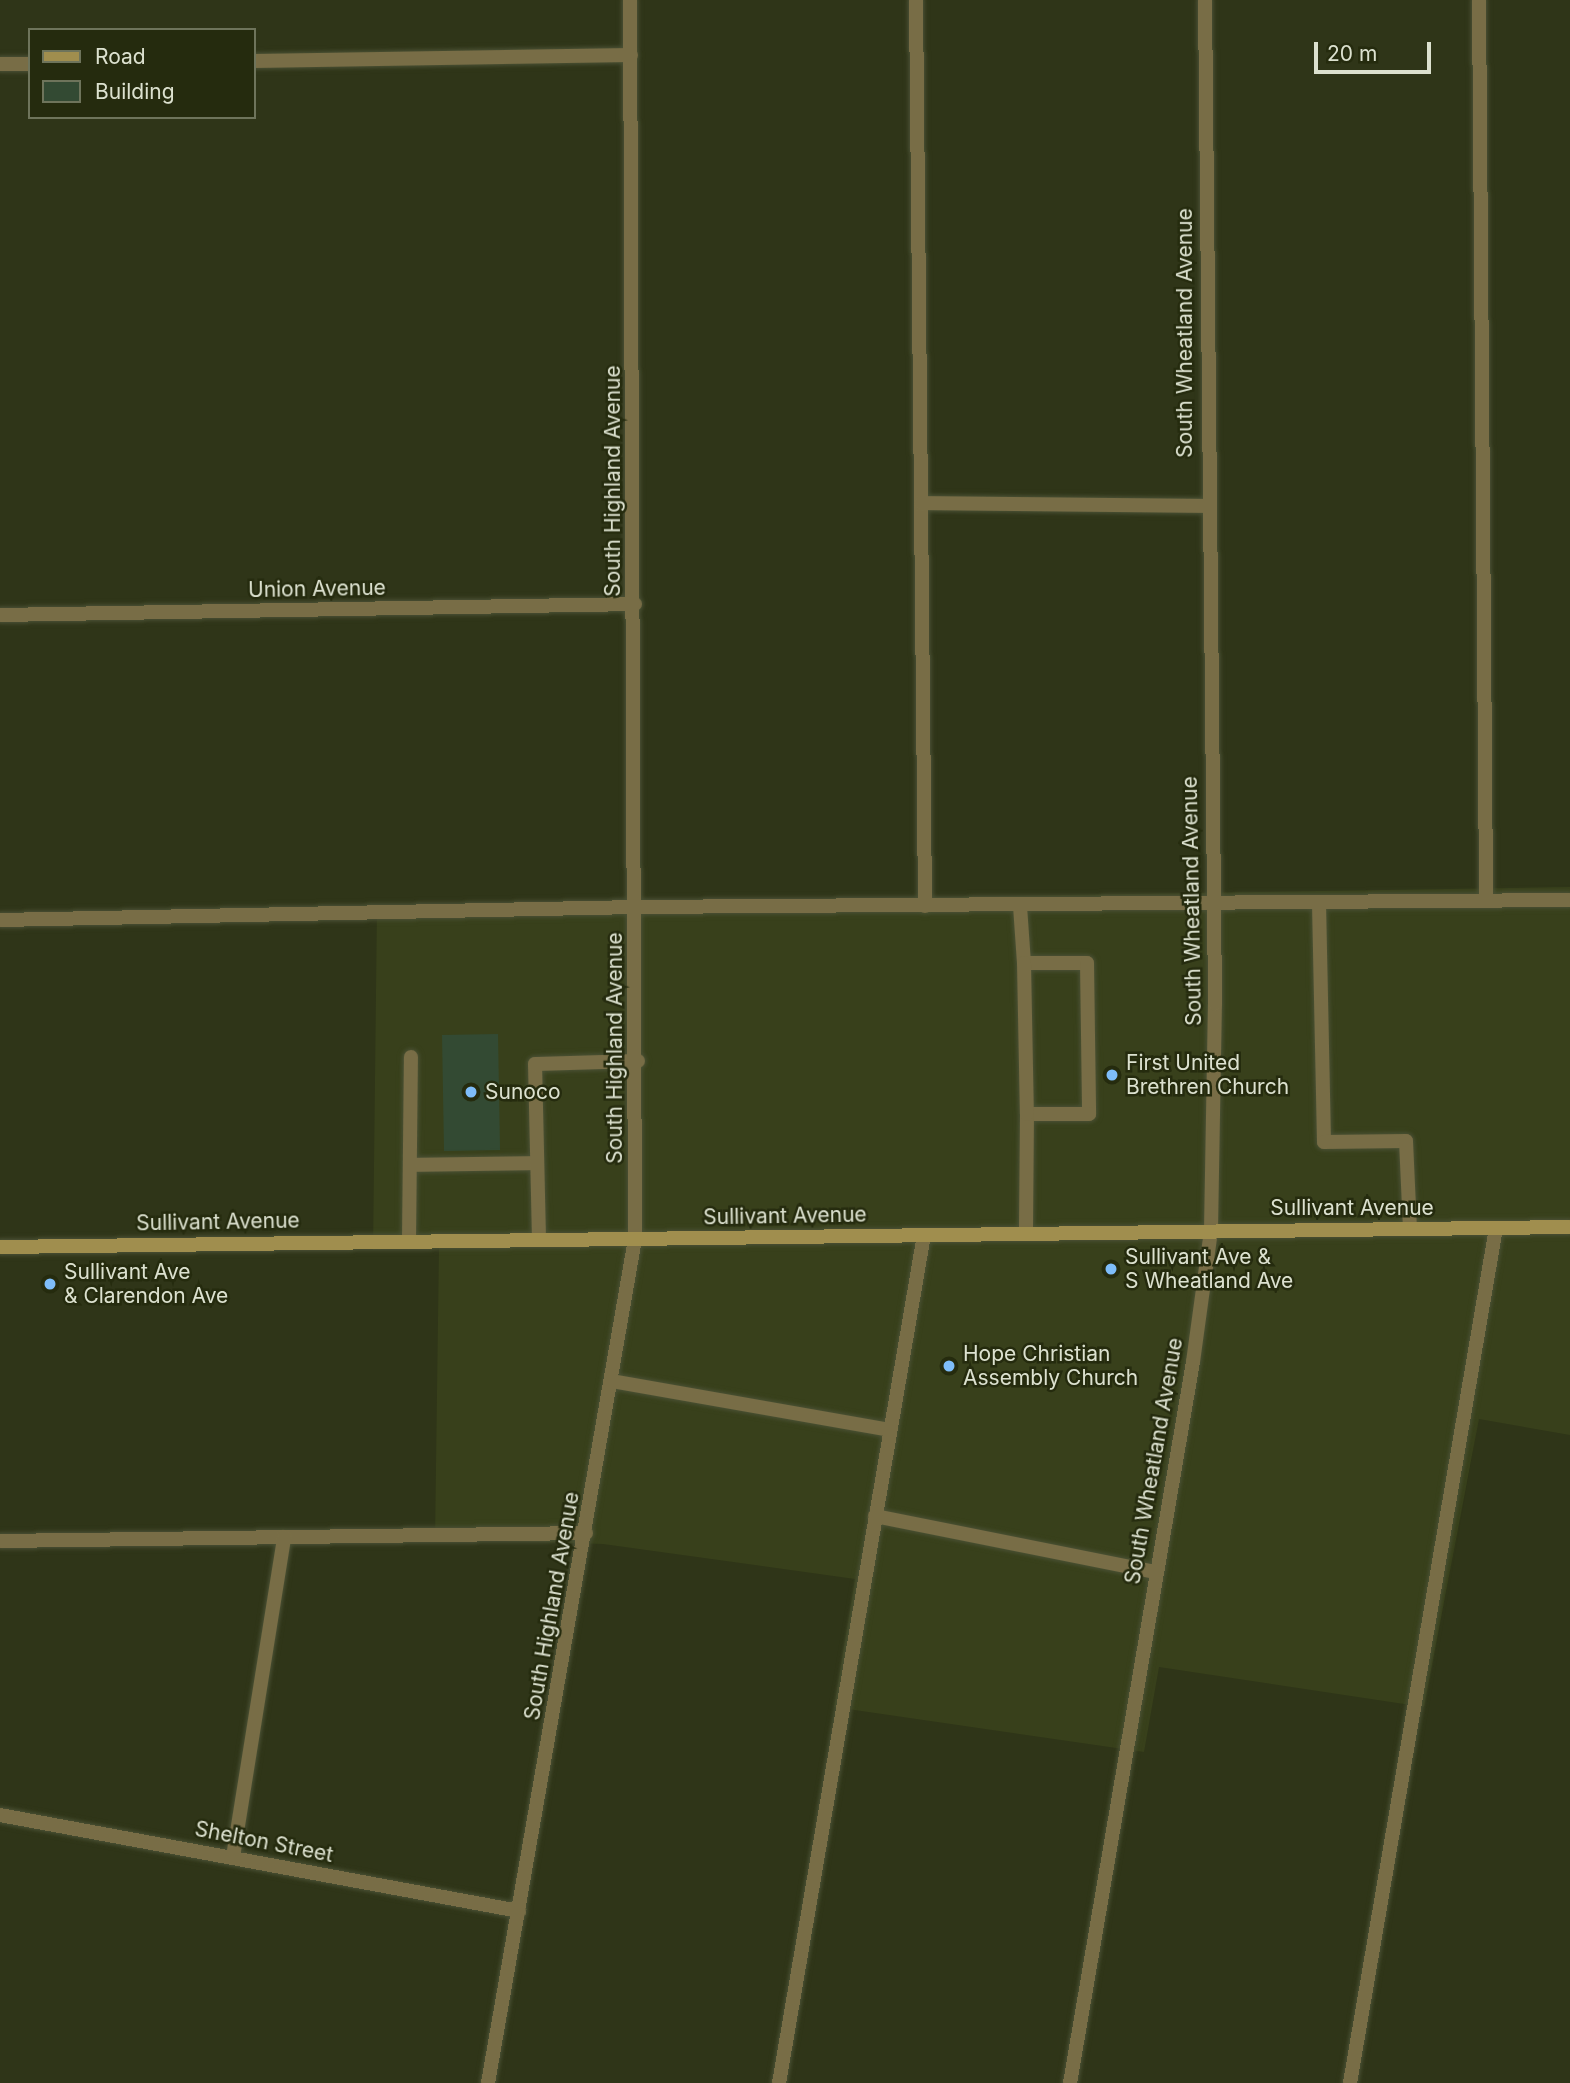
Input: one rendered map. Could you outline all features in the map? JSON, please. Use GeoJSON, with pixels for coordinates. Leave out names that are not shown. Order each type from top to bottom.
{"type":"FeatureCollection","features":[{"type":"Feature","properties":{"kind":"main road","name":"Sullivant Avenue"},"geometry":{"type":"LineString","coordinates":[[0,1247],[1570,1227]]}},
{"type":"Feature","properties":{"kind":"street","name":"South Highland Avenue"},"geometry":{"type":"LineString","coordinates":[[488,2083],[586,1533],[635,1238],[638,1061],[630,0]]}},
{"type":"Feature","properties":{"kind":"street"},"geometry":{"type":"LineString","coordinates":[[916,0],[925,906]]}},
{"type":"Feature","properties":{"kind":"street","name":"South Wheatland Avenue"},"geometry":{"type":"LineString","coordinates":[[1070,2083],[1193,1362],[1211,1230],[1214,905],[1205,0]]}},
{"type":"Feature","properties":{"kind":"street"},"geometry":{"type":"LineString","coordinates":[[1479,0],[1486,901]]}},
{"type":"Feature","properties":{"kind":"street"},"geometry":{"type":"LineString","coordinates":[[256,61],[631,55]]}},
{"type":"Feature","properties":{"kind":"street"},"geometry":{"type":"LineString","coordinates":[[0,64],[28,64]]}},
{"type":"Feature","properties":{"kind":"street"},"geometry":{"type":"LineString","coordinates":[[921,503],[1208,506]]}},
{"type":"Feature","properties":{"kind":"street","name":"Union Avenue"},"geometry":{"type":"LineString","coordinates":[[0,615],[635,604]]}},
{"type":"Feature","properties":{"kind":"street"},"geometry":{"type":"LineString","coordinates":[[0,920],[637,907],[1214,905],[1570,900]]}},
{"type":"Feature","properties":{"kind":"street"},"geometry":{"type":"LineString","coordinates":[[1319,903],[1324,1142],[1406,1141],[1410,1229]]}},
{"type":"Feature","properties":{"kind":"street"},"geometry":{"type":"LineString","coordinates":[[1020,906],[1027,1114],[1026,1234]]}},
{"type":"Feature","properties":{"kind":"street"},"geometry":{"type":"LineString","coordinates":[[1024,963],[1087,962],[1089,1114],[1027,1114]]}},
{"type":"Feature","properties":{"kind":"street"},"geometry":{"type":"LineString","coordinates":[[410,1241],[411,1057]]}},
{"type":"Feature","properties":{"kind":"street"},"geometry":{"type":"LineString","coordinates":[[539,1239],[536,1065],[638,1061]]}},
{"type":"Feature","properties":{"kind":"street"},"geometry":{"type":"LineString","coordinates":[[411,1165],[537,1163]]}},
{"type":"Feature","properties":{"kind":"street"},"geometry":{"type":"LineString","coordinates":[[1350,2083],[1496,1228]]}},
{"type":"Feature","properties":{"kind":"street"},"geometry":{"type":"LineString","coordinates":[[779,2083],[924,1235]]}},
{"type":"Feature","properties":{"kind":"street"},"geometry":{"type":"LineString","coordinates":[[612,1381],[890,1430]]}},
{"type":"Feature","properties":{"kind":"street"},"geometry":{"type":"LineString","coordinates":[[875,1516],[1156,1572]]}},
{"type":"Feature","properties":{"kind":"street"},"geometry":{"type":"LineString","coordinates":[[0,1541],[586,1533]]}},
{"type":"Feature","properties":{"kind":"street"},"geometry":{"type":"LineString","coordinates":[[233,1857],[284,1537]]}},
{"type":"Feature","properties":{"kind":"street","name":"Shelton Street"},"geometry":{"type":"LineString","coordinates":[[0,1815],[519,1911]]}},
{"type":"Feature","properties":{"kind":"shaded area"},"geometry":{"type":"Polygon","coordinates":[[[1570,887],[1570,1435],[1479,1419],[1424,1707],[1159,1667],[1144,1752],[834,1707],[855,1579],[603,1544],[435,1539],[439,1246],[373,1250],[377,906],[1570,887]]]}},
{"type":"Feature","properties":{"kind":"building","name":"Sunoco"},"geometry":{"type":"Polygon","coordinates":[[[498,1034],[500,1150],[444,1151],[442,1035],[498,1034]]]}},
{"type":"Feature","properties":{"kind":"place","name":"First United Brethren Church"},"geometry":{"type":"Point","coordinates":[1112,1075]}},
{"type":"Feature","properties":{"kind":"place","name":"Sunoco"},"geometry":{"type":"Point","coordinates":[471,1092]}},
{"type":"Feature","properties":{"kind":"place","name":"Sullivant Ave & S Wheatland Ave"},"geometry":{"type":"Point","coordinates":[1111,1269]}},
{"type":"Feature","properties":{"kind":"place","name":"Sullivant Ave & Clarendon Ave"},"geometry":{"type":"Point","coordinates":[50,1284]}},
{"type":"Feature","properties":{"kind":"place","name":"Hope Christian Assembly Church"},"geometry":{"type":"Point","coordinates":[949,1366]}}]}
